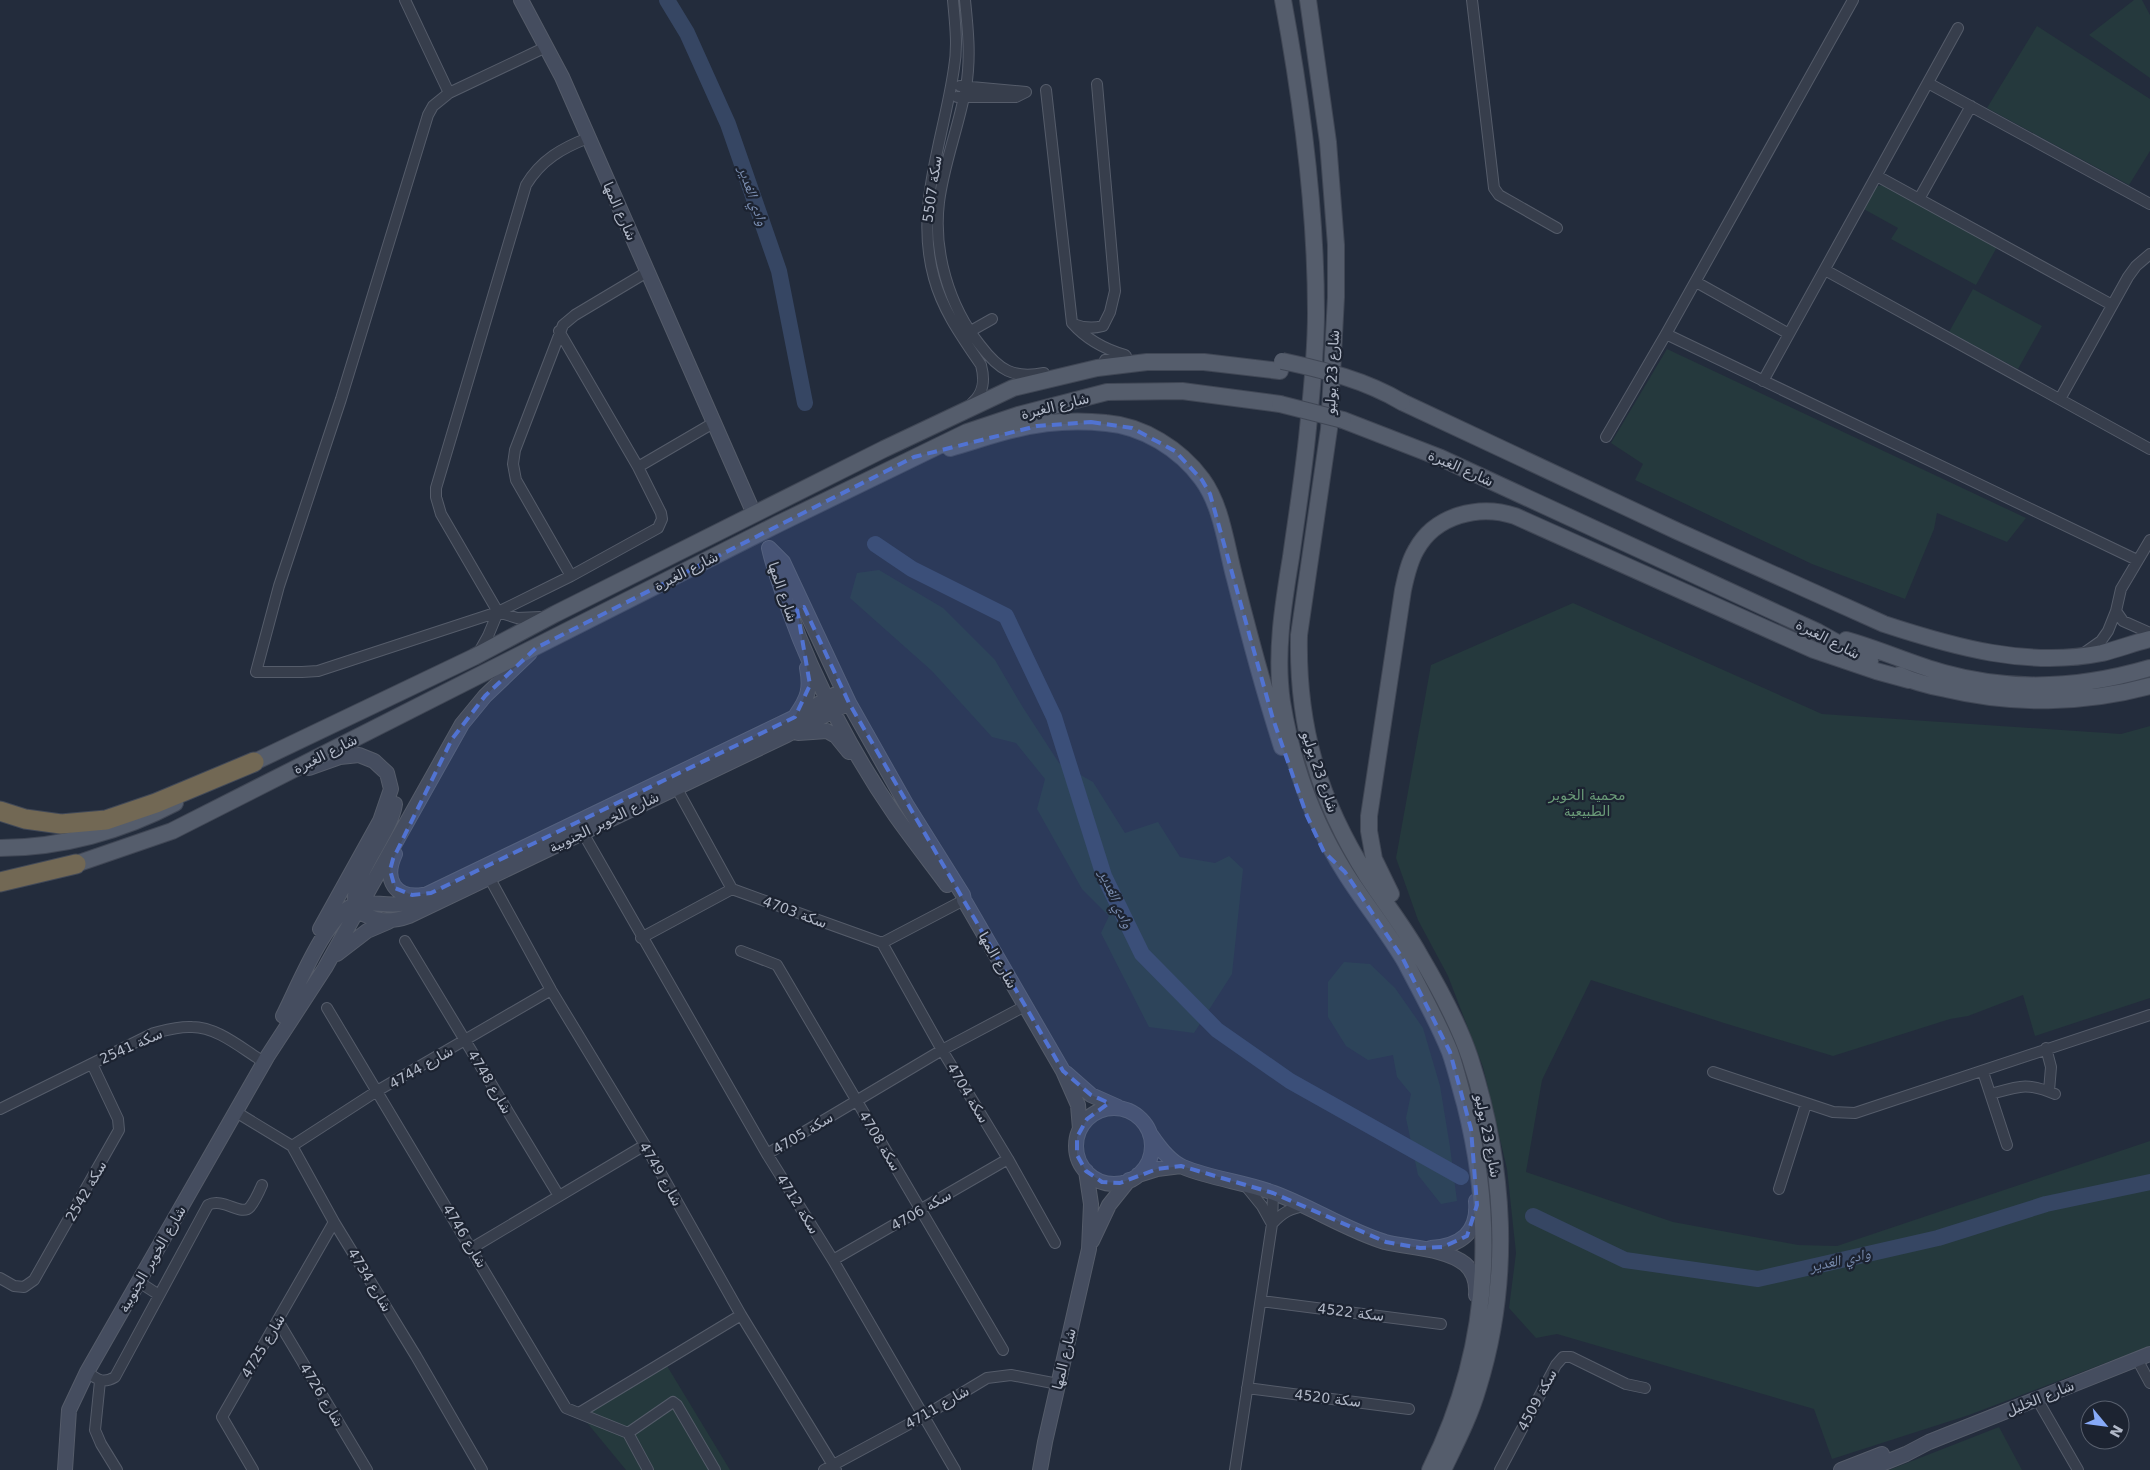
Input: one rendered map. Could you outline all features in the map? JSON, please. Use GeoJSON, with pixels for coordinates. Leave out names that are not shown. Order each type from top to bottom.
{"type":"FeatureCollection","features":[{"type":"Feature","properties":{"kind":"highway"},"geometry":{"type":"LineString","coordinates":[[0,811],[25,819],[60,824],[106,820],[156,803],[254,762]]}},
{"type":"Feature","properties":{"kind":"highway"},"geometry":{"type":"LineString","coordinates":[[0,882],[76,864]]}},
{"type":"Feature","properties":{"kind":"main road","name":"شارع 23 يوليو"},"geometry":{"type":"LineString","coordinates":[[1282,0],[1300,99],[1309,182],[1316,312],[1305,461],[1282,616],[1280,662],[1282,697],[1297,769],[1326,837],[1345,872],[1403,959],[1431,1011],[1450,1052],[1471,1129],[1482,1190],[1484,1236],[1480,1317],[1460,1397],[1444,1441],[1430,1470]]}},
{"type":"Feature","properties":{"kind":"main road","name":"شارع 23 يوليو"},"geometry":{"type":"LineString","coordinates":[[1308,0],[1329,152],[1336,245],[1336,297],[1329,429],[1299,635],[1298,661],[1304,727],[1327,800],[1343,835],[1418,952],[1456,1024],[1470,1057],[1496,1165],[1501,1262],[1497,1310],[1478,1389],[1443,1470]]}},
{"type":"Feature","properties":{"kind":"main road"},"geometry":{"type":"LineString","coordinates":[[1126,356],[1160,352],[1196,351],[1244,355],[1281,366]]}},
{"type":"Feature","properties":{"kind":"main road","name":"شارع الغبرة"},"geometry":{"type":"LineString","coordinates":[[0,848],[23,848],[78,840],[140,819],[254,762],[474,657],[555,614],[955,414],[1013,388],[1096,368],[1147,362],[1204,362],[1281,366],[1402,402],[1677,531],[1884,624],[1965,649],[1998,654],[2053,658],[2103,653],[2150,639]]}},
{"type":"Feature","properties":{"kind":"main road","name":"شارع الغبرة"},"geometry":{"type":"LineString","coordinates":[[0,875],[76,864],[172,831],[914,456],[967,432],[1018,415],[1107,392],[1182,391],[1280,404],[1343,420],[1440,458],[1818,632],[1856,654],[1909,680],[1959,692],[1999,697],[2051,700],[2107,696],[2150,686]]}},
{"type":"Feature","properties":{"kind":"main road"},"geometry":{"type":"LineString","coordinates":[[914,456],[971,443],[1017,428],[1091,422],[1108,423],[1144,433],[1175,451],[1190,464],[1202,480],[1217,511],[1273,719],[1296,790],[1324,852],[1345,872]]}},
{"type":"Feature","properties":{"kind":"main road"},"geometry":{"type":"LineString","coordinates":[[1418,952],[1374,859],[1368,831],[1406,576],[1416,548],[1436,526],[1447,520],[1474,512],[1490,511],[1515,516],[1814,650],[1876,672],[1909,680]]}},
{"type":"Feature","properties":{"kind":"main road"},"geometry":{"type":"LineString","coordinates":[[1818,632],[1851,641],[1942,673],[1974,681],[2005,685],[2067,684],[2098,680],[2150,668]]}},
{"type":"Feature","properties":{"kind":"street"},"geometry":{"type":"LineString","coordinates":[[405,0],[449,93]]}},
{"type":"Feature","properties":{"kind":"street","name":"شارع المها"},"geometry":{"type":"LineString","coordinates":[[521,0],[562,78],[752,507]]}},
{"type":"Feature","properties":{"kind":"street","name":"سكة 5507"},"geometry":{"type":"LineString","coordinates":[[953,0],[956,48],[949,96],[927,207],[928,256],[942,302],[952,324],[981,365],[984,379],[980,396],[955,414]]}},
{"type":"Feature","properties":{"kind":"street","name":"سكة 5507"},"geometry":{"type":"LineString","coordinates":[[965,0],[968,44],[966,87],[944,180],[938,225],[943,269],[950,291],[969,332],[986,354],[1004,369],[1020,376],[1126,356]]}},
{"type":"Feature","properties":{"kind":"street"},"geometry":{"type":"LineString","coordinates":[[1472,0],[1494,188],[1499,195],[1557,228]]}},
{"type":"Feature","properties":{"kind":"street"},"geometry":{"type":"LineString","coordinates":[[1606,437],[1696,282],[1853,0]]}},
{"type":"Feature","properties":{"kind":"street"},"geometry":{"type":"LineString","coordinates":[[1763,381],[1958,28]]}},
{"type":"Feature","properties":{"kind":"street"},"geometry":{"type":"LineString","coordinates":[[546,47],[440,98],[428,115],[341,399],[279,586],[256,672],[318,671],[498,612],[571,576],[654,531],[662,523],[661,513],[638,467],[559,331]]}},
{"type":"Feature","properties":{"kind":"street"},"geometry":{"type":"LineString","coordinates":[[1928,83],[2150,204]]}},
{"type":"Feature","properties":{"kind":"street"},"geometry":{"type":"LineString","coordinates":[[949,96],[963,98],[1016,97],[1026,92],[951,84]]}},
{"type":"Feature","properties":{"kind":"street"},"geometry":{"type":"LineString","coordinates":[[1072,323],[1082,328],[1103,326],[1110,312],[1115,291],[1097,84]]}},
{"type":"Feature","properties":{"kind":"street"},"geometry":{"type":"LineString","coordinates":[[1046,90],[1072,323],[1081,334],[1100,346],[1126,356]]}},
{"type":"Feature","properties":{"kind":"street"},"geometry":{"type":"LineString","coordinates":[[1919,199],[1971,106]]}},
{"type":"Feature","properties":{"kind":"street"},"geometry":{"type":"LineString","coordinates":[[555,614],[526,619],[498,612],[441,514],[436,497],[436,488],[526,185],[533,173],[548,159],[561,150],[588,138]]}},
{"type":"Feature","properties":{"kind":"street"},"geometry":{"type":"LineString","coordinates":[[1877,176],[2112,305]]}},
{"type":"Feature","properties":{"kind":"street"},"geometry":{"type":"LineString","coordinates":[[2060,398],[2128,277],[2140,262],[2150,254]]}},
{"type":"Feature","properties":{"kind":"street"},"geometry":{"type":"LineString","coordinates":[[1825,270],[2150,449]]}},
{"type":"Feature","properties":{"kind":"street"},"geometry":{"type":"LineString","coordinates":[[571,576],[519,487],[513,472],[515,450],[559,331],[569,319],[647,272]]}},
{"type":"Feature","properties":{"kind":"street"},"geometry":{"type":"LineString","coordinates":[[1696,282],[1789,334]]}},
{"type":"Feature","properties":{"kind":"street"},"geometry":{"type":"LineString","coordinates":[[969,332],[992,319]]}},
{"type":"Feature","properties":{"kind":"street"},"geometry":{"type":"LineString","coordinates":[[1666,334],[2137,560]]}},
{"type":"Feature","properties":{"kind":"street"},"geometry":{"type":"LineString","coordinates":[[638,467],[715,422]]}},
{"type":"Feature","properties":{"kind":"street"},"geometry":{"type":"LineString","coordinates":[[2078,656],[2105,636],[2116,611],[2117,599],[2121,589],[2150,540]]}},
{"type":"Feature","properties":{"kind":"street","name":"شارع المها"},"geometry":{"type":"LineString","coordinates":[[964,900],[958,899],[894,813],[860,758],[805,655],[772,564],[769,548],[783,562],[846,696],[906,804],[963,895],[964,900],[1063,1071],[1078,1106],[1080,1129]]}},
{"type":"Feature","properties":{"kind":"street"},"geometry":{"type":"LineString","coordinates":[[2116,611],[2123,621],[2150,633]]}},
{"type":"Feature","properties":{"kind":"street"},"geometry":{"type":"LineString","coordinates":[[474,657],[488,636],[498,612]]}},
{"type":"Feature","properties":{"kind":"street","name":"شارع الخوير الجنوبية"},"geometry":{"type":"LineString","coordinates":[[65,1470],[69,1410],[87,1372],[265,1060],[325,968],[357,906],[457,732],[472,710],[536,648]]}},
{"type":"Feature","properties":{"kind":"street"},"geometry":{"type":"LineString","coordinates":[[795,717],[806,701],[810,685],[805,655]]}},
{"type":"Feature","properties":{"kind":"street","name":"شارع الخوير الجنوبية"},"geometry":{"type":"LineString","coordinates":[[325,968],[355,938],[380,925],[409,916],[787,735],[831,704],[846,696]]}},
{"type":"Feature","properties":{"kind":"street","name":"شارع الخوير الجنوبية"},"geometry":{"type":"LineString","coordinates":[[357,906],[401,905],[795,717],[831,704]]}},
{"type":"Feature","properties":{"kind":"street"},"geometry":{"type":"LineString","coordinates":[[787,735],[827,731],[836,736],[852,755],[860,758]]}},
{"type":"Feature","properties":{"kind":"street"},"geometry":{"type":"LineString","coordinates":[[281,777],[340,757],[359,755],[367,757],[381,766],[387,773],[395,802],[393,814],[381,842],[360,878],[355,891],[357,906],[375,919],[393,921]]}},
{"type":"Feature","properties":{"kind":"street"},"geometry":{"type":"LineString","coordinates":[[431,892],[422,895],[402,894],[395,888],[391,880],[390,870],[393,859],[429,789],[434,772]]}},
{"type":"Feature","properties":{"kind":"street"},"geometry":{"type":"LineString","coordinates":[[641,938],[732,889],[676,787]]}},
{"type":"Feature","properties":{"kind":"street","name":"شارع الخوير الجنوبية"},"geometry":{"type":"LineString","coordinates":[[265,1060],[306,958],[331,907],[380,820],[391,790]]}},
{"type":"Feature","properties":{"kind":"street","name":"سكة 4712"},"geometry":{"type":"LineString","coordinates":[[583,833],[641,938],[767,1154],[833,1260],[955,1470]]}},
{"type":"Feature","properties":{"kind":"street","name":"4749 شارع"},"geometry":{"type":"LineString","coordinates":[[489,877],[551,990],[645,1145],[831,1468]]}},
{"type":"Feature","properties":{"kind":"street","name":"4703 سكة"},"geometry":{"type":"LineString","coordinates":[[732,889],[882,942]]}},
{"type":"Feature","properties":{"kind":"street"},"geometry":{"type":"LineString","coordinates":[[882,942],[964,900]]}},
{"type":"Feature","properties":{"kind":"street"},"geometry":{"type":"LineString","coordinates":[[283,1016],[329,928],[340,914],[357,906]]}},
{"type":"Feature","properties":{"kind":"street","name":"4748 شارع"},"geometry":{"type":"LineString","coordinates":[[405,941],[559,1196]]}},
{"type":"Feature","properties":{"kind":"street","name":"سكة 4704"},"geometry":{"type":"LineString","coordinates":[[882,942],[942,1050],[1008,1159],[1055,1243]]}},
{"type":"Feature","properties":{"kind":"street","name":"سكة 4708"},"geometry":{"type":"LineString","coordinates":[[741,951],[777,965],[855,1101],[1003,1350]]}},
{"type":"Feature","properties":{"kind":"street","name":"4744 شارع"},"geometry":{"type":"LineString","coordinates":[[292,1146],[378,1092],[551,990]]}},
{"type":"Feature","properties":{"kind":"street","name":"4705 سكة"},"geometry":{"type":"LineString","coordinates":[[767,1154],[942,1050],[1026,1006]]}},
{"type":"Feature","properties":{"kind":"street","name":"4746 شارع"},"geometry":{"type":"LineString","coordinates":[[327,1008],[566,1408],[628,1433]]}},
{"type":"Feature","properties":{"kind":"street"},"geometry":{"type":"LineString","coordinates":[[1713,1072],[1833,1112],[1855,1112],[1983,1072],[2046,1048],[2150,1016]]}},
{"type":"Feature","properties":{"kind":"street","name":"سكة 2541"},"geometry":{"type":"LineString","coordinates":[[0,1109],[154,1033],[177,1028],[191,1026],[215,1032],[265,1060]]}},
{"type":"Feature","properties":{"kind":"street"},"geometry":{"type":"LineString","coordinates":[[1991,1094],[2022,1085],[2029,1085],[2052,1093],[2051,1067],[2046,1048]]}},
{"type":"Feature","properties":{"kind":"street","name":"سكة 2542"},"geometry":{"type":"LineString","coordinates":[[0,1278],[14,1286],[24,1287],[34,1280],[117,1136],[119,1130],[118,1118],[92,1064]]}},
{"type":"Feature","properties":{"kind":"street","name":"شارع المها"},"geometry":{"type":"LineString","coordinates":[[1063,1071],[1091,1095],[1119,1108]]}},
{"type":"Feature","properties":{"kind":"street"},"geometry":{"type":"LineString","coordinates":[[1983,1072],[2007,1146]]}},
{"type":"Feature","properties":{"kind":"street"},"geometry":{"type":"LineString","coordinates":[[1779,1189],[1806,1104]]}},
{"type":"Feature","properties":{"kind":"street"},"geometry":{"type":"LineString","coordinates":[[1181,1166],[1157,1169],[1111,1184],[1093,1177],[1081,1164],[1076,1146],[1080,1129],[1087,1119],[1096,1112],[1108,1108],[1130,1111],[1139,1117],[1162,1151],[1181,1166],[1273,1193],[1305,1206],[1356,1231],[1386,1242],[1420,1248],[1464,1264],[1473,1274],[1477,1285],[1460,1397]]}},
{"type":"Feature","properties":{"kind":"street","name":"4734 شارع"},"geometry":{"type":"LineString","coordinates":[[236,1112],[292,1146],[334,1222],[416,1356],[482,1470]]}},
{"type":"Feature","properties":{"kind":"street"},"geometry":{"type":"LineString","coordinates":[[1420,1248],[1442,1247],[1457,1243],[1466,1236],[1472,1225],[1477,1205],[1471,1129]]}},
{"type":"Feature","properties":{"kind":"street"},"geometry":{"type":"LineString","coordinates":[[1133,1178],[1145,1167],[1150,1157],[1151,1135]]}},
{"type":"Feature","properties":{"kind":"street"},"geometry":{"type":"LineString","coordinates":[[472,1248],[645,1145]]}},
{"type":"Feature","properties":{"kind":"street","name":"4706 سكة"},"geometry":{"type":"LineString","coordinates":[[833,1260],[1008,1159]]}},
{"type":"Feature","properties":{"kind":"street","name":"شارع المها"},"geometry":{"type":"LineString","coordinates":[[1040,1470],[1089,1249],[1091,1204],[1086,1171]]}},
{"type":"Feature","properties":{"kind":"street","name":"شارع المها"},"geometry":{"type":"LineString","coordinates":[[1089,1249],[1109,1205],[1133,1178]]}},
{"type":"Feature","properties":{"kind":"street"},"geometry":{"type":"LineString","coordinates":[[87,1372],[100,1381],[108,1381],[115,1376],[208,1205],[221,1202],[240,1210],[246,1210],[250,1207],[262,1185]]}},
{"type":"Feature","properties":{"kind":"street"},"geometry":{"type":"LineString","coordinates":[[1245,1185],[1262,1206],[1272,1224]]}},
{"type":"Feature","properties":{"kind":"street"},"geometry":{"type":"LineString","coordinates":[[1235,1470],[1272,1224],[1273,1193]]}},
{"type":"Feature","properties":{"kind":"street"},"geometry":{"type":"LineString","coordinates":[[1272,1224],[1286,1211],[1305,1206]]}},
{"type":"Feature","properties":{"kind":"street","name":"4725 شارع"},"geometry":{"type":"LineString","coordinates":[[253,1470],[222,1417],[334,1222]]}},
{"type":"Feature","properties":{"kind":"street"},"geometry":{"type":"LineString","coordinates":[[139,1282],[159,1295]]}},
{"type":"Feature","properties":{"kind":"street","name":"سكة 4522"},"geometry":{"type":"LineString","coordinates":[[1261,1301],[1441,1324]]}},
{"type":"Feature","properties":{"kind":"street"},"geometry":{"type":"LineString","coordinates":[[579,1413],[741,1314]]}},
{"type":"Feature","properties":{"kind":"street","name":"4726 شارع"},"geometry":{"type":"LineString","coordinates":[[278,1320],[367,1470]]}},
{"type":"Feature","properties":{"kind":"street","name":"شارع الخليل"},"geometry":{"type":"LineString","coordinates":[[1867,1470],[1929,1442],[2150,1354]]}},
{"type":"Feature","properties":{"kind":"street","name":"سكة 4509"},"geometry":{"type":"LineString","coordinates":[[1500,1470],[1556,1365],[1563,1357],[1571,1357],[1626,1384],[1644,1388]]}},
{"type":"Feature","properties":{"kind":"street"},"geometry":{"type":"LineString","coordinates":[[2137,1359],[2150,1383]]}},
{"type":"Feature","properties":{"kind":"street","name":"4711 شارع"},"geometry":{"type":"LineString","coordinates":[[831,1468],[988,1378],[1012,1375],[1058,1384]]}},
{"type":"Feature","properties":{"kind":"street"},"geometry":{"type":"LineString","coordinates":[[100,1381],[95,1430],[100,1444],[117,1470]]}},
{"type":"Feature","properties":{"kind":"street","name":"سكة 4520"},"geometry":{"type":"LineString","coordinates":[[1247,1388],[1409,1409]]}},
{"type":"Feature","properties":{"kind":"street"},"geometry":{"type":"LineString","coordinates":[[2037,1399],[2078,1470]]}},
{"type":"Feature","properties":{"kind":"street"},"geometry":{"type":"LineString","coordinates":[[648,1470],[628,1433],[673,1402],[677,1405],[715,1470]]}},
{"type":"Feature","properties":{"kind":"street","name":"شارع الخليل"},"geometry":{"type":"LineString","coordinates":[[1846,1469],[1896,1450],[1929,1442]]}},
{"type":"Feature","properties":{"kind":"highlighted area"},"geometry":{"type":"Polygon","coordinates":[[[1091,422],[1132,428],[1175,451],[1202,480],[1210,494],[1273,719],[1307,816],[1324,852],[1345,872],[1403,959],[1450,1052],[1471,1129],[1477,1205],[1467,1236],[1443,1247],[1420,1248],[1386,1242],[1273,1193],[1181,1166],[1157,1169],[1120,1183],[1102,1182],[1086,1171],[1077,1155],[1077,1137],[1087,1119],[1109,1103],[1091,1095],[1063,1071],[849,703],[804,607],[797,609],[810,685],[795,717],[431,893],[412,895],[395,888],[390,870],[393,859],[452,739],[485,696],[536,648],[914,457],[1037,426],[1091,422]]]}},
{"type":"Feature","properties":{"kind":"green space"},"geometry":{"type":"Polygon","coordinates":[[[2134,0],[2142,0],[2150,15],[2150,78],[2089,35],[2134,0]]]}},
{"type":"Feature","properties":{"kind":"green space"},"geometry":{"type":"Polygon","coordinates":[[[2037,26],[2150,99],[2150,151],[2129,185],[1987,108],[2037,26]]]}},
{"type":"Feature","properties":{"kind":"green space"},"geometry":{"type":"Polygon","coordinates":[[[1883,185],[1997,247],[1976,285],[1891,239],[1898,228],[1862,208],[1873,187],[1883,185]]]}},
{"type":"Feature","properties":{"kind":"green space"},"geometry":{"type":"Polygon","coordinates":[[[1973,289],[2042,326],[2018,369],[1949,332],[1973,289]]]}},
{"type":"Feature","properties":{"kind":"green space"},"geometry":{"type":"Polygon","coordinates":[[[1667,349],[2026,518],[2007,542],[1937,513],[1934,529],[1905,599],[1812,564],[1635,480],[1643,464],[1611,443],[1667,349]]]}},
{"type":"Feature","properties":{"kind":"green space"},"geometry":{"type":"Polygon","coordinates":[[[879,570],[943,608],[995,660],[1059,763],[1093,782],[1125,833],[1158,822],[1180,857],[1215,863],[1229,856],[1243,869],[1232,974],[1194,1033],[1149,1027],[1101,933],[1109,916],[1082,889],[1037,809],[1045,779],[1016,743],[992,737],[932,671],[850,598],[857,573],[879,570]]]}},
{"type":"Feature","properties":{"kind":"green space","name":"محمية الخوير الطبيعية"},"geometry":{"type":"Polygon","coordinates":[[[1573,603],[1822,714],[2121,734],[2150,726],[2150,998],[2035,1036],[2023,995],[1968,1016],[1950,1019],[1833,1056],[1591,980],[1542,1080],[1526,1172],[1673,1222],[1798,1245],[1837,1246],[2150,1141],[2150,1346],[1969,1415],[1832,1459],[1814,1409],[1557,1334],[1536,1338],[1509,1308],[1516,1253],[1507,1169],[1483,1067],[1448,976],[1418,920],[1396,858],[1431,665],[1573,603]]]}},
{"type":"Feature","properties":{"kind":"green space"},"geometry":{"type":"Polygon","coordinates":[[[1344,962],[1370,964],[1395,988],[1423,1028],[1440,1086],[1457,1201],[1441,1204],[1418,1175],[1406,1118],[1411,1094],[1397,1077],[1393,1055],[1368,1060],[1346,1046],[1328,1017],[1328,982],[1344,962]]]}},
{"type":"Feature","properties":{"kind":"green space"},"geometry":{"type":"Polygon","coordinates":[[[664,1361],[730,1470],[626,1470],[579,1413],[664,1361]]]}},
{"type":"Feature","properties":{"kind":"green space"},"geometry":{"type":"Polygon","coordinates":[[[1999,1427],[2022,1470],[1889,1470],[1999,1427]]]}},
{"type":"Feature","properties":{"kind":"waterway","name":"وادي الغدير"},"geometry":{"type":"LineString","coordinates":[[667,0],[687,33],[728,124],[779,271],[805,403]]}},
{"type":"Feature","properties":{"kind":"waterway","name":"وادي الغدير"},"geometry":{"type":"LineString","coordinates":[[875,544],[912,569],[1006,616],[1054,717],[1104,876],[1142,954],[1217,1030],[1290,1081],[1461,1177]]}},
{"type":"Feature","properties":{"kind":"waterway","name":"وادي الغدير"},"geometry":{"type":"LineString","coordinates":[[1533,1216],[1625,1260],[1758,1279],[1938,1238],[2046,1204],[2150,1182]]}}]}
